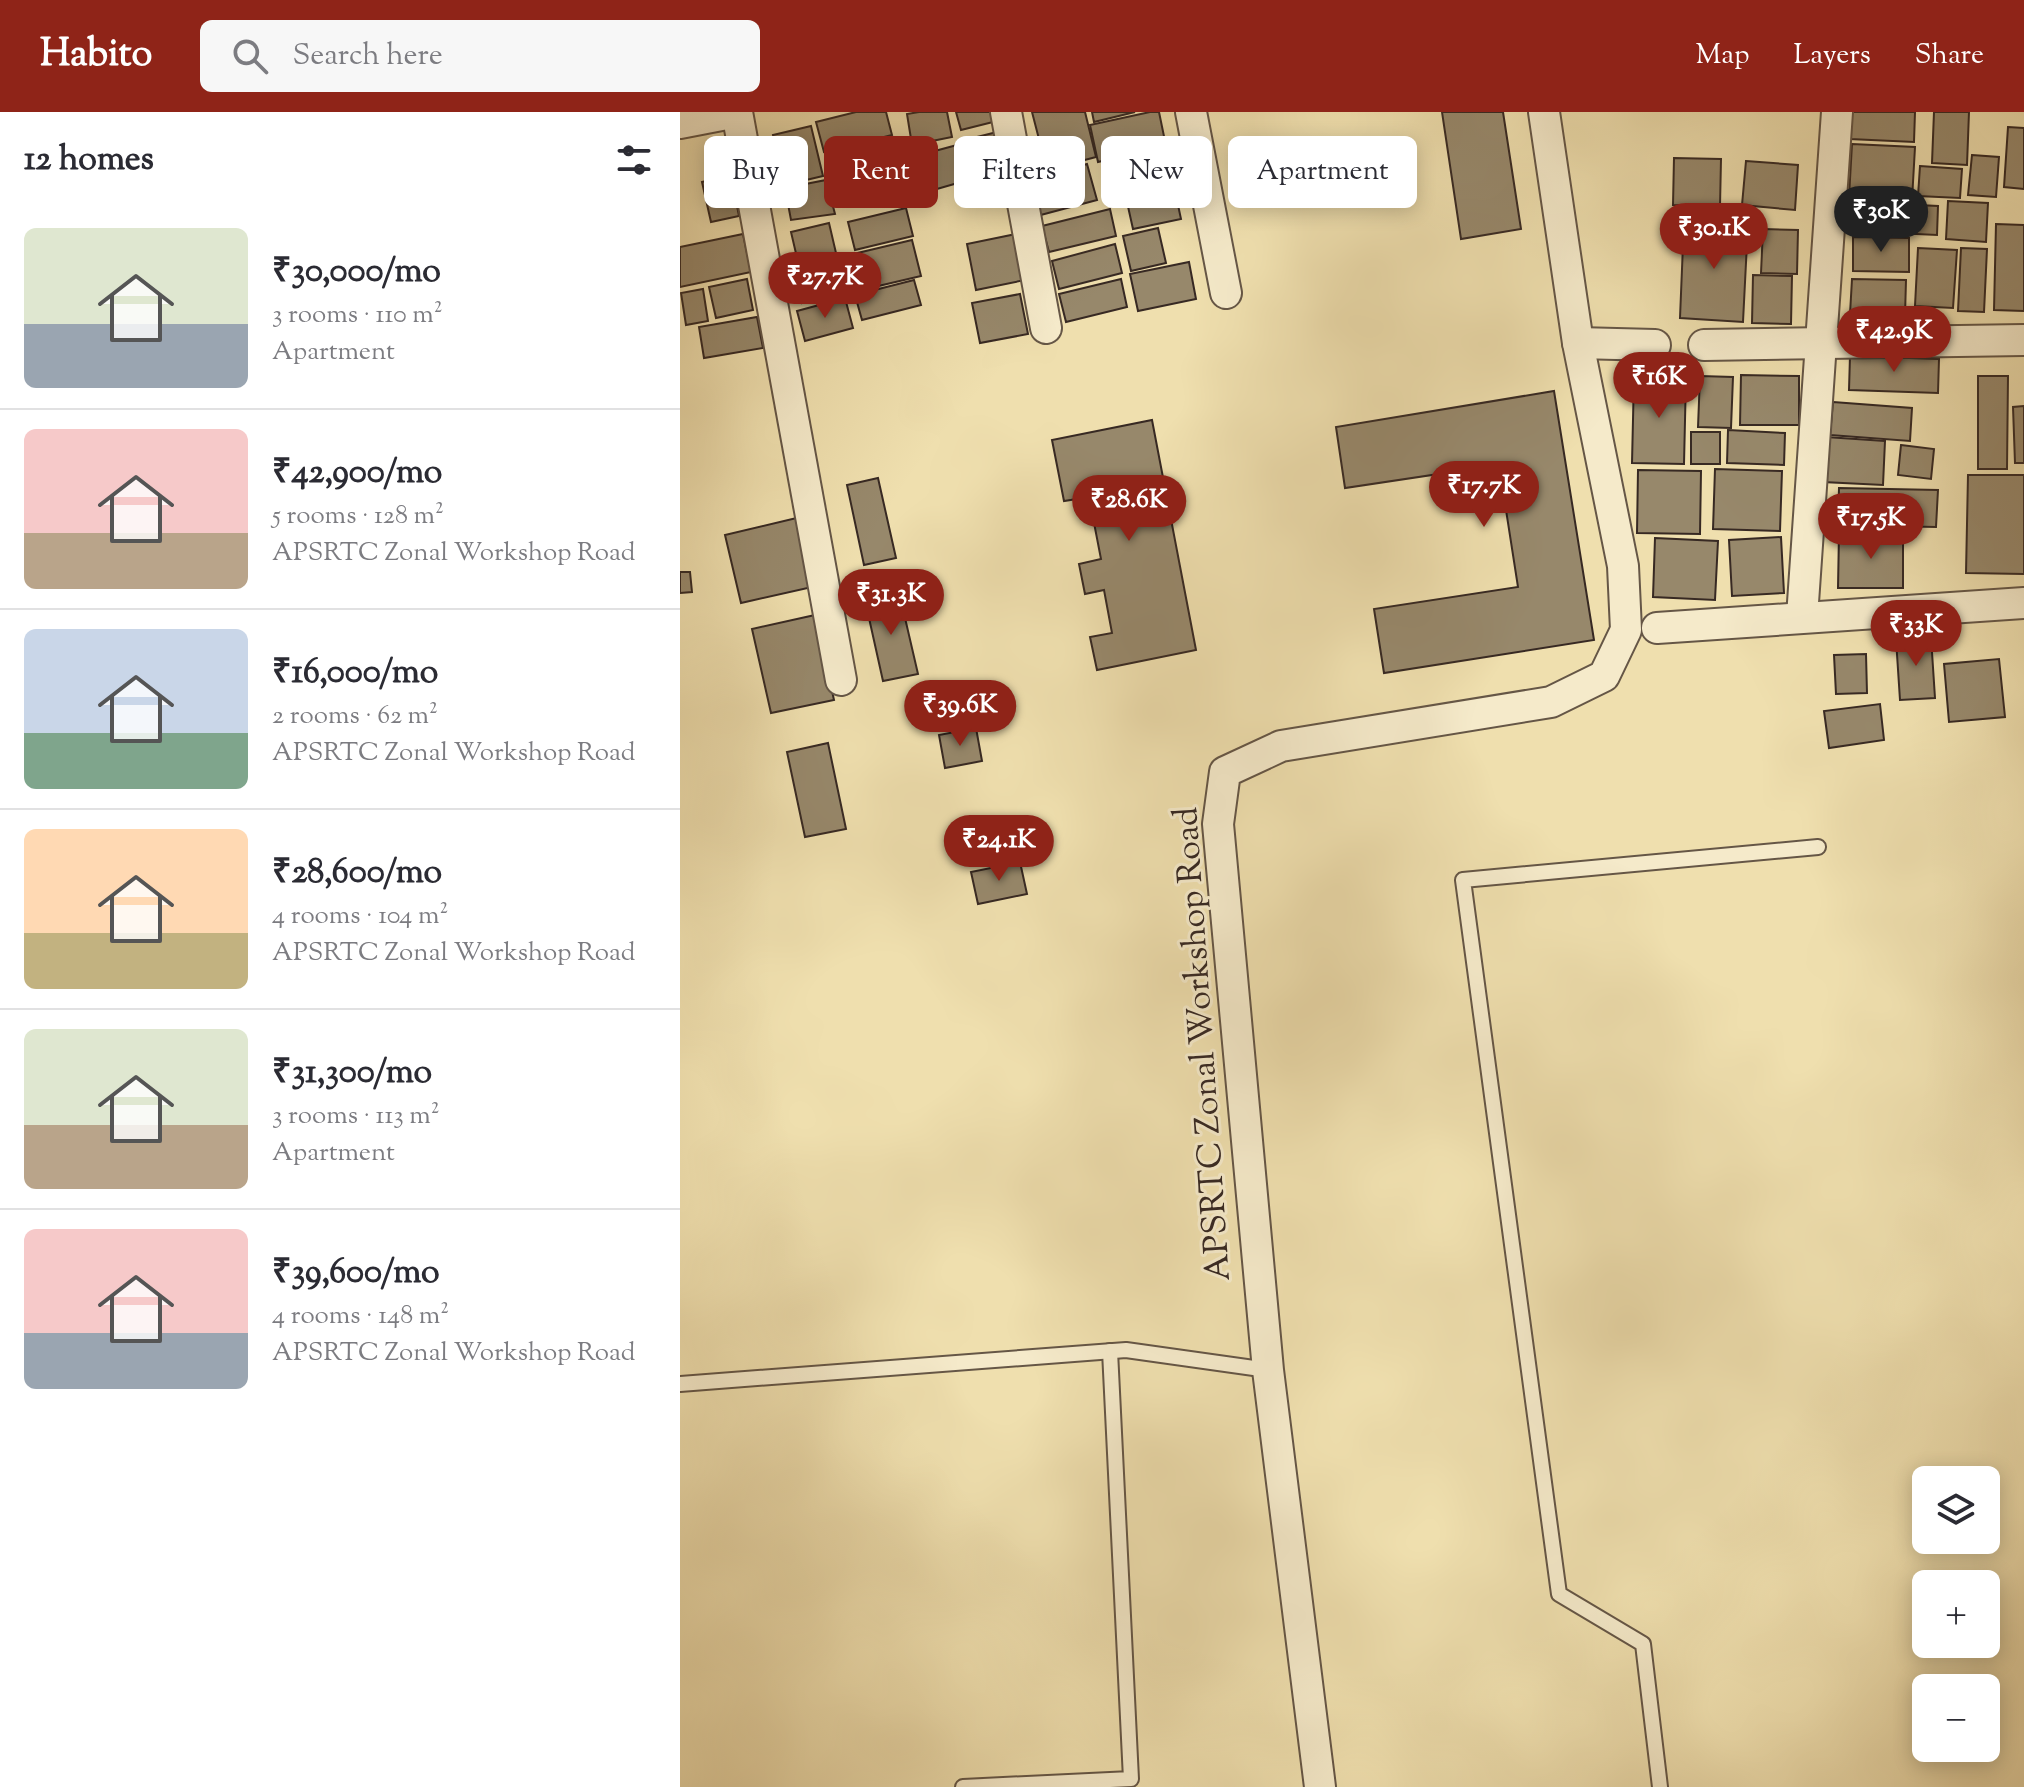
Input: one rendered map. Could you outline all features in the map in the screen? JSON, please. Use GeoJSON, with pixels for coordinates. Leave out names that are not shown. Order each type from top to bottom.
{"type":"FeatureCollection","features":[{"type":"Feature","properties":{"kind":"street"},"geometry":{"type":"LineString","coordinates":[[680,123],[737,112],[841,680]]}},
{"type":"Feature","properties":{"kind":"street"},"geometry":{"type":"LineString","coordinates":[[1006,112],[1046,328]]}},
{"type":"Feature","properties":{"kind":"street"},"geometry":{"type":"LineString","coordinates":[[1191,112],[1226,293]]}},
{"type":"Feature","properties":{"kind":"street","name":"APSRTC Zonal Workshop Road"},"geometry":{"type":"LineString","coordinates":[[1320,1787],[1268,1370],[1218,824],[1225,772],[1281,746],[1551,702],[1604,676],[1626,630],[1623,566],[1578,343],[1544,112]]}},
{"type":"Feature","properties":{"kind":"street"},"geometry":{"type":"LineString","coordinates":[[1802,617],[1837,112]]}},
{"type":"Feature","properties":{"kind":"street"},"geometry":{"type":"LineString","coordinates":[[1704,345],[2024,340]]}},
{"type":"Feature","properties":{"kind":"street"},"geometry":{"type":"LineString","coordinates":[[1578,343],[1655,345]]}},
{"type":"Feature","properties":{"kind":"street"},"geometry":{"type":"LineString","coordinates":[[1657,628],[2024,603]]}},
{"type":"Feature","properties":{"kind":"lane"},"geometry":{"type":"LineString","coordinates":[[1660,1787],[1643,1644],[1559,1594],[1463,880],[1818,847]]}},
{"type":"Feature","properties":{"kind":"lane"},"geometry":{"type":"LineString","coordinates":[[680,1384],[1126,1350],[1268,1370]]}},
{"type":"Feature","properties":{"kind":"lane"},"geometry":{"type":"LineString","coordinates":[[963,1787],[1131,1779],[1110,1351]]}},
{"type":"Feature","properties":{"kind":"building"},"geometry":{"type":"Polygon","coordinates":[[[856,112],[886,112],[892,135],[824,136],[824,152],[816,122],[856,112]]]}},
{"type":"Feature","properties":{"kind":"building"},"geometry":{"type":"Polygon","coordinates":[[[947,112],[952,137],[938,140],[938,136],[911,136],[907,114],[947,112]]]}},
{"type":"Feature","properties":{"kind":"building"},"geometry":{"type":"Polygon","coordinates":[[[956,112],[995,112],[997,121],[961,130],[956,112]]]}},
{"type":"Feature","properties":{"kind":"building"},"geometry":{"type":"Polygon","coordinates":[[[1032,112],[1085,112],[1096,157],[1085,160],[1085,136],[1038,136],[1032,112]]]}},
{"type":"Feature","properties":{"kind":"building"},"geometry":{"type":"Polygon","coordinates":[[[1092,112],[1135,112],[1094,122],[1092,112]]]}},
{"type":"Feature","properties":{"kind":"building"},"geometry":{"type":"Polygon","coordinates":[[[1159,112],[1164,136],[1101,136],[1101,161],[1098,162],[1090,125],[1159,112]]]}},
{"type":"Feature","properties":{"kind":"building"},"geometry":{"type":"Polygon","coordinates":[[[1442,112],[1503,112],[1521,229],[1461,239],[1442,112]]]}},
{"type":"Feature","properties":{"kind":"building"},"geometry":{"type":"Polygon","coordinates":[[[1851,112],[1915,112],[1914,142],[1850,139],[1851,112]]]}},
{"type":"Feature","properties":{"kind":"building"},"geometry":{"type":"Polygon","coordinates":[[[1934,112],[1969,112],[1967,165],[1932,163],[1934,112]]]}},
{"type":"Feature","properties":{"kind":"building"},"geometry":{"type":"Polygon","coordinates":[[[811,126],[823,176],[808,180],[808,136],[773,135],[811,126]]]}},
{"type":"Feature","properties":{"kind":"building"},"geometry":{"type":"Polygon","coordinates":[[[2008,127],[2024,128],[2024,189],[2004,187],[2008,127]]]}},
{"type":"Feature","properties":{"kind":"building"},"geometry":{"type":"Polygon","coordinates":[[[1852,144],[1915,147],[1912,200],[1849,197],[1852,144]]]}},
{"type":"Feature","properties":{"kind":"building"},"geometry":{"type":"Polygon","coordinates":[[[954,146],[954,184],[938,189],[938,150],[954,146]]]}},
{"type":"Feature","properties":{"kind":"building"},"geometry":{"type":"Polygon","coordinates":[[[1972,155],[1999,157],[1996,197],[1968,195],[1972,155]]]}},
{"type":"Feature","properties":{"kind":"building"},"geometry":{"type":"Polygon","coordinates":[[[1674,158],[1721,159],[1720,206],[1673,205],[1674,158]]]}},
{"type":"Feature","properties":{"kind":"building"},"geometry":{"type":"Polygon","coordinates":[[[1746,161],[1798,165],[1795,210],[1742,205],[1746,161]]]}},
{"type":"Feature","properties":{"kind":"building"},"geometry":{"type":"Polygon","coordinates":[[[1085,165],[1097,200],[1085,203],[1085,165]]]}},
{"type":"Feature","properties":{"kind":"building"},"geometry":{"type":"Polygon","coordinates":[[[1920,166],[1962,169],[1960,198],[1918,196],[1920,166]]]}},
{"type":"Feature","properties":{"kind":"building"},"geometry":{"type":"Polygon","coordinates":[[[824,180],[824,208],[833,208],[835,214],[791,220],[789,208],[808,208],[808,184],[824,180]]]}},
{"type":"Feature","properties":{"kind":"building"},"geometry":{"type":"Polygon","coordinates":[[[1948,201],[1988,203],[1986,242],[1946,239],[1948,201]]]}},
{"type":"Feature","properties":{"kind":"building"},"geometry":{"type":"Polygon","coordinates":[[[1875,203],[1938,206],[1937,235],[1874,232],[1875,203]]]}},
{"type":"Feature","properties":{"kind":"building"},"geometry":{"type":"Polygon","coordinates":[[[708,208],[737,208],[739,216],[711,222],[708,208]]]}},
{"type":"Feature","properties":{"kind":"building"},"geometry":{"type":"Polygon","coordinates":[[[906,208],[913,236],[855,250],[848,222],[906,208]]]}},
{"type":"Feature","properties":{"kind":"building"},"geometry":{"type":"Polygon","coordinates":[[[1035,208],[1067,208],[1037,216],[1035,208]]]}},
{"type":"Feature","properties":{"kind":"building"},"geometry":{"type":"Polygon","coordinates":[[[1128,208],[1179,208],[1181,219],[1133,229],[1128,208]]]}},
{"type":"Feature","properties":{"kind":"building"},"geometry":{"type":"Polygon","coordinates":[[[1110,209],[1116,236],[1049,252],[1042,226],[1110,209]]]}},
{"type":"Feature","properties":{"kind":"building"},"geometry":{"type":"Polygon","coordinates":[[[1684,220],[1748,223],[1743,322],[1680,318],[1684,220]]]}},
{"type":"Feature","properties":{"kind":"building"},"geometry":{"type":"Polygon","coordinates":[[[829,223],[836,253],[798,262],[791,232],[829,223]]]}},
{"type":"Feature","properties":{"kind":"building"},"geometry":{"type":"Polygon","coordinates":[[[1996,224],[2024,225],[2024,311],[1994,310],[1996,224]]]}},
{"type":"Feature","properties":{"kind":"building"},"geometry":{"type":"Polygon","coordinates":[[[1158,228],[1166,263],[1131,271],[1123,236],[1158,228]]]}},
{"type":"Feature","properties":{"kind":"building"},"geometry":{"type":"Polygon","coordinates":[[[1763,229],[1798,230],[1797,274],[1761,273],[1763,229]]]}},
{"type":"Feature","properties":{"kind":"building"},"geometry":{"type":"Polygon","coordinates":[[[743,234],[751,272],[680,287],[680,247],[743,234]]]}},
{"type":"Feature","properties":{"kind":"building"},"geometry":{"type":"Polygon","coordinates":[[[1016,234],[1025,280],[976,290],[967,244],[1016,234]]]}},
{"type":"Feature","properties":{"kind":"building"},"geometry":{"type":"Polygon","coordinates":[[[1853,237],[1909,238],[1909,272],[1853,271],[1853,237]]]}},
{"type":"Feature","properties":{"kind":"building"},"geometry":{"type":"Polygon","coordinates":[[[912,240],[921,276],[857,291],[849,255],[912,240]]]}},
{"type":"Feature","properties":{"kind":"building"},"geometry":{"type":"Polygon","coordinates":[[[1115,244],[1122,273],[1059,289],[1052,261],[1115,244]]]}},
{"type":"Feature","properties":{"kind":"building"},"geometry":{"type":"Polygon","coordinates":[[[1918,248],[1957,250],[1953,308],[1915,306],[1918,248]]]}},
{"type":"Feature","properties":{"kind":"building"},"geometry":{"type":"Polygon","coordinates":[[[1961,248],[1987,249],[1984,312],[1958,311],[1961,248]]]}},
{"type":"Feature","properties":{"kind":"building"},"geometry":{"type":"Polygon","coordinates":[[[835,261],[843,297],[802,303],[800,269],[835,261]]]}},
{"type":"Feature","properties":{"kind":"building"},"geometry":{"type":"Polygon","coordinates":[[[1189,262],[1196,299],[1138,311],[1130,274],[1189,262]]]}},
{"type":"Feature","properties":{"kind":"building"},"geometry":{"type":"Polygon","coordinates":[[[1753,275],[1792,276],[1791,324],[1752,323],[1753,275]]]}},
{"type":"Feature","properties":{"kind":"building"},"geometry":{"type":"Polygon","coordinates":[[[747,279],[753,310],[716,318],[709,287],[747,279]]]}},
{"type":"Feature","properties":{"kind":"building"},"geometry":{"type":"Polygon","coordinates":[[[1121,279],[1127,307],[1066,322],[1059,294],[1121,279]]]}},
{"type":"Feature","properties":{"kind":"building"},"geometry":{"type":"Polygon","coordinates":[[[1852,279],[1906,280],[1905,316],[1850,314],[1852,279]]]}},
{"type":"Feature","properties":{"kind":"building"},"geometry":{"type":"Polygon","coordinates":[[[914,280],[921,305],[862,320],[855,295],[914,280]]]}},
{"type":"Feature","properties":{"kind":"building"},"geometry":{"type":"Polygon","coordinates":[[[703,289],[708,321],[686,325],[681,293],[703,289]]]}},
{"type":"Feature","properties":{"kind":"building"},"geometry":{"type":"Polygon","coordinates":[[[1020,294],[1028,334],[980,343],[972,303],[1020,294]]]}},
{"type":"Feature","properties":{"kind":"building"},"geometry":{"type":"Polygon","coordinates":[[[845,298],[853,328],[805,341],[797,311],[845,298]]]}},
{"type":"Feature","properties":{"kind":"building"},"geometry":{"type":"Polygon","coordinates":[[[757,317],[763,348],[704,358],[699,327],[757,317]]]}},
{"type":"Feature","properties":{"kind":"building"},"geometry":{"type":"Polygon","coordinates":[[[1850,356],[1939,359],[1938,393],[1849,390],[1850,356]]]}},
{"type":"Feature","properties":{"kind":"building"},"geometry":{"type":"Polygon","coordinates":[[[1741,375],[1799,376],[1799,425],[1740,425],[1741,375]]]}},
{"type":"Feature","properties":{"kind":"building"},"geometry":{"type":"Polygon","coordinates":[[[1634,376],[1686,377],[1684,464],[1632,463],[1634,376]]]}},
{"type":"Feature","properties":{"kind":"building"},"geometry":{"type":"Polygon","coordinates":[[[1700,376],[1733,377],[1731,428],[1698,427],[1700,376]]]}},
{"type":"Feature","properties":{"kind":"building"},"geometry":{"type":"Polygon","coordinates":[[[1978,376],[2008,376],[2007,469],[1978,469],[1978,376]]]}},
{"type":"Feature","properties":{"kind":"building"},"geometry":{"type":"Polygon","coordinates":[[[1554,391],[1594,640],[1384,673],[1374,609],[1518,587],[1499,465],[1345,488],[1336,427],[1554,391]]]}},
{"type":"Feature","properties":{"kind":"building"},"geometry":{"type":"Polygon","coordinates":[[[1833,402],[1912,408],[1910,441],[1830,435],[1833,402]]]}},
{"type":"Feature","properties":{"kind":"building"},"geometry":{"type":"Polygon","coordinates":[[[2024,406],[2024,463],[2015,463],[2013,407],[2024,406]]]}},
{"type":"Feature","properties":{"kind":"building"},"geometry":{"type":"Polygon","coordinates":[[[1152,420],[1196,650],[1097,670],[1090,637],[1112,633],[1104,590],[1085,594],[1079,564],[1101,559],[1090,502],[1083,498],[1064,501],[1052,440],[1152,420]]]}},
{"type":"Feature","properties":{"kind":"building"},"geometry":{"type":"Polygon","coordinates":[[[1728,430],[1785,433],[1784,465],[1727,463],[1728,430]]]}},
{"type":"Feature","properties":{"kind":"building"},"geometry":{"type":"Polygon","coordinates":[[[1691,432],[1720,432],[1720,464],[1691,464],[1691,432]]]}},
{"type":"Feature","properties":{"kind":"building"},"geometry":{"type":"Polygon","coordinates":[[[1826,437],[1885,441],[1883,485],[1823,482],[1826,437]]]}},
{"type":"Feature","properties":{"kind":"building"},"geometry":{"type":"Polygon","coordinates":[[[1901,445],[1934,449],[1931,479],[1898,475],[1901,445]]]}},
{"type":"Feature","properties":{"kind":"building"},"geometry":{"type":"Polygon","coordinates":[[[1715,469],[1782,471],[1780,531],[1713,529],[1715,469]]]}},
{"type":"Feature","properties":{"kind":"building"},"geometry":{"type":"Polygon","coordinates":[[[1638,470],[1701,471],[1700,534],[1637,533],[1638,470]]]}},
{"type":"Feature","properties":{"kind":"building"},"geometry":{"type":"Polygon","coordinates":[[[1968,475],[2024,475],[2024,574],[1966,573],[1968,475]]]}},
{"type":"Feature","properties":{"kind":"building"},"geometry":{"type":"Polygon","coordinates":[[[878,478],[896,558],[864,565],[847,485],[878,478]]]}},
{"type":"Feature","properties":{"kind":"building"},"geometry":{"type":"Polygon","coordinates":[[[1839,488],[1938,490],[1936,527],[1838,525],[1839,488]]]}},
{"type":"Feature","properties":{"kind":"building"},"geometry":{"type":"Polygon","coordinates":[[[805,516],[821,585],[741,603],[725,535],[805,516]]]}},
{"type":"Feature","properties":{"kind":"building"},"geometry":{"type":"Polygon","coordinates":[[[1839,533],[1903,534],[1903,588],[1838,588],[1839,533]]]}},
{"type":"Feature","properties":{"kind":"building"},"geometry":{"type":"Polygon","coordinates":[[[1781,537],[1784,593],[1732,596],[1729,540],[1781,537]]]}},
{"type":"Feature","properties":{"kind":"building"},"geometry":{"type":"Polygon","coordinates":[[[1655,538],[1718,541],[1715,600],[1653,597],[1655,538]]]}},
{"type":"Feature","properties":{"kind":"building"},"geometry":{"type":"Polygon","coordinates":[[[680,572],[690,572],[692,592],[680,593],[680,572]]]}},
{"type":"Feature","properties":{"kind":"building"},"geometry":{"type":"Polygon","coordinates":[[[899,592],[918,674],[883,681],[865,600],[899,592]]]}},
{"type":"Feature","properties":{"kind":"building"},"geometry":{"type":"Polygon","coordinates":[[[815,615],[834,700],[771,713],[752,629],[815,615]]]}},
{"type":"Feature","properties":{"kind":"building"},"geometry":{"type":"Polygon","coordinates":[[[1931,637],[1935,698],[1900,700],[1896,639],[1931,637]]]}},
{"type":"Feature","properties":{"kind":"building"},"geometry":{"type":"Polygon","coordinates":[[[1866,654],[1867,693],[1836,694],[1834,655],[1866,654]]]}},
{"type":"Feature","properties":{"kind":"building"},"geometry":{"type":"Polygon","coordinates":[[[1999,659],[2005,717],[1949,722],[1944,664],[1999,659]]]}},
{"type":"Feature","properties":{"kind":"building"},"geometry":{"type":"Polygon","coordinates":[[[1880,704],[1884,740],[1829,748],[1824,711],[1880,704]]]}},
{"type":"Feature","properties":{"kind":"building"},"geometry":{"type":"Polygon","coordinates":[[[976,728],[982,761],[945,768],[939,735],[976,728]]]}},
{"type":"Feature","properties":{"kind":"building"},"geometry":{"type":"Polygon","coordinates":[[[828,743],[846,829],[805,837],[787,752],[828,743]]]}},
{"type":"Feature","properties":{"kind":"building"},"geometry":{"type":"Polygon","coordinates":[[[1020,862],[1027,894],[978,904],[971,872],[1020,862]]]}}]}
